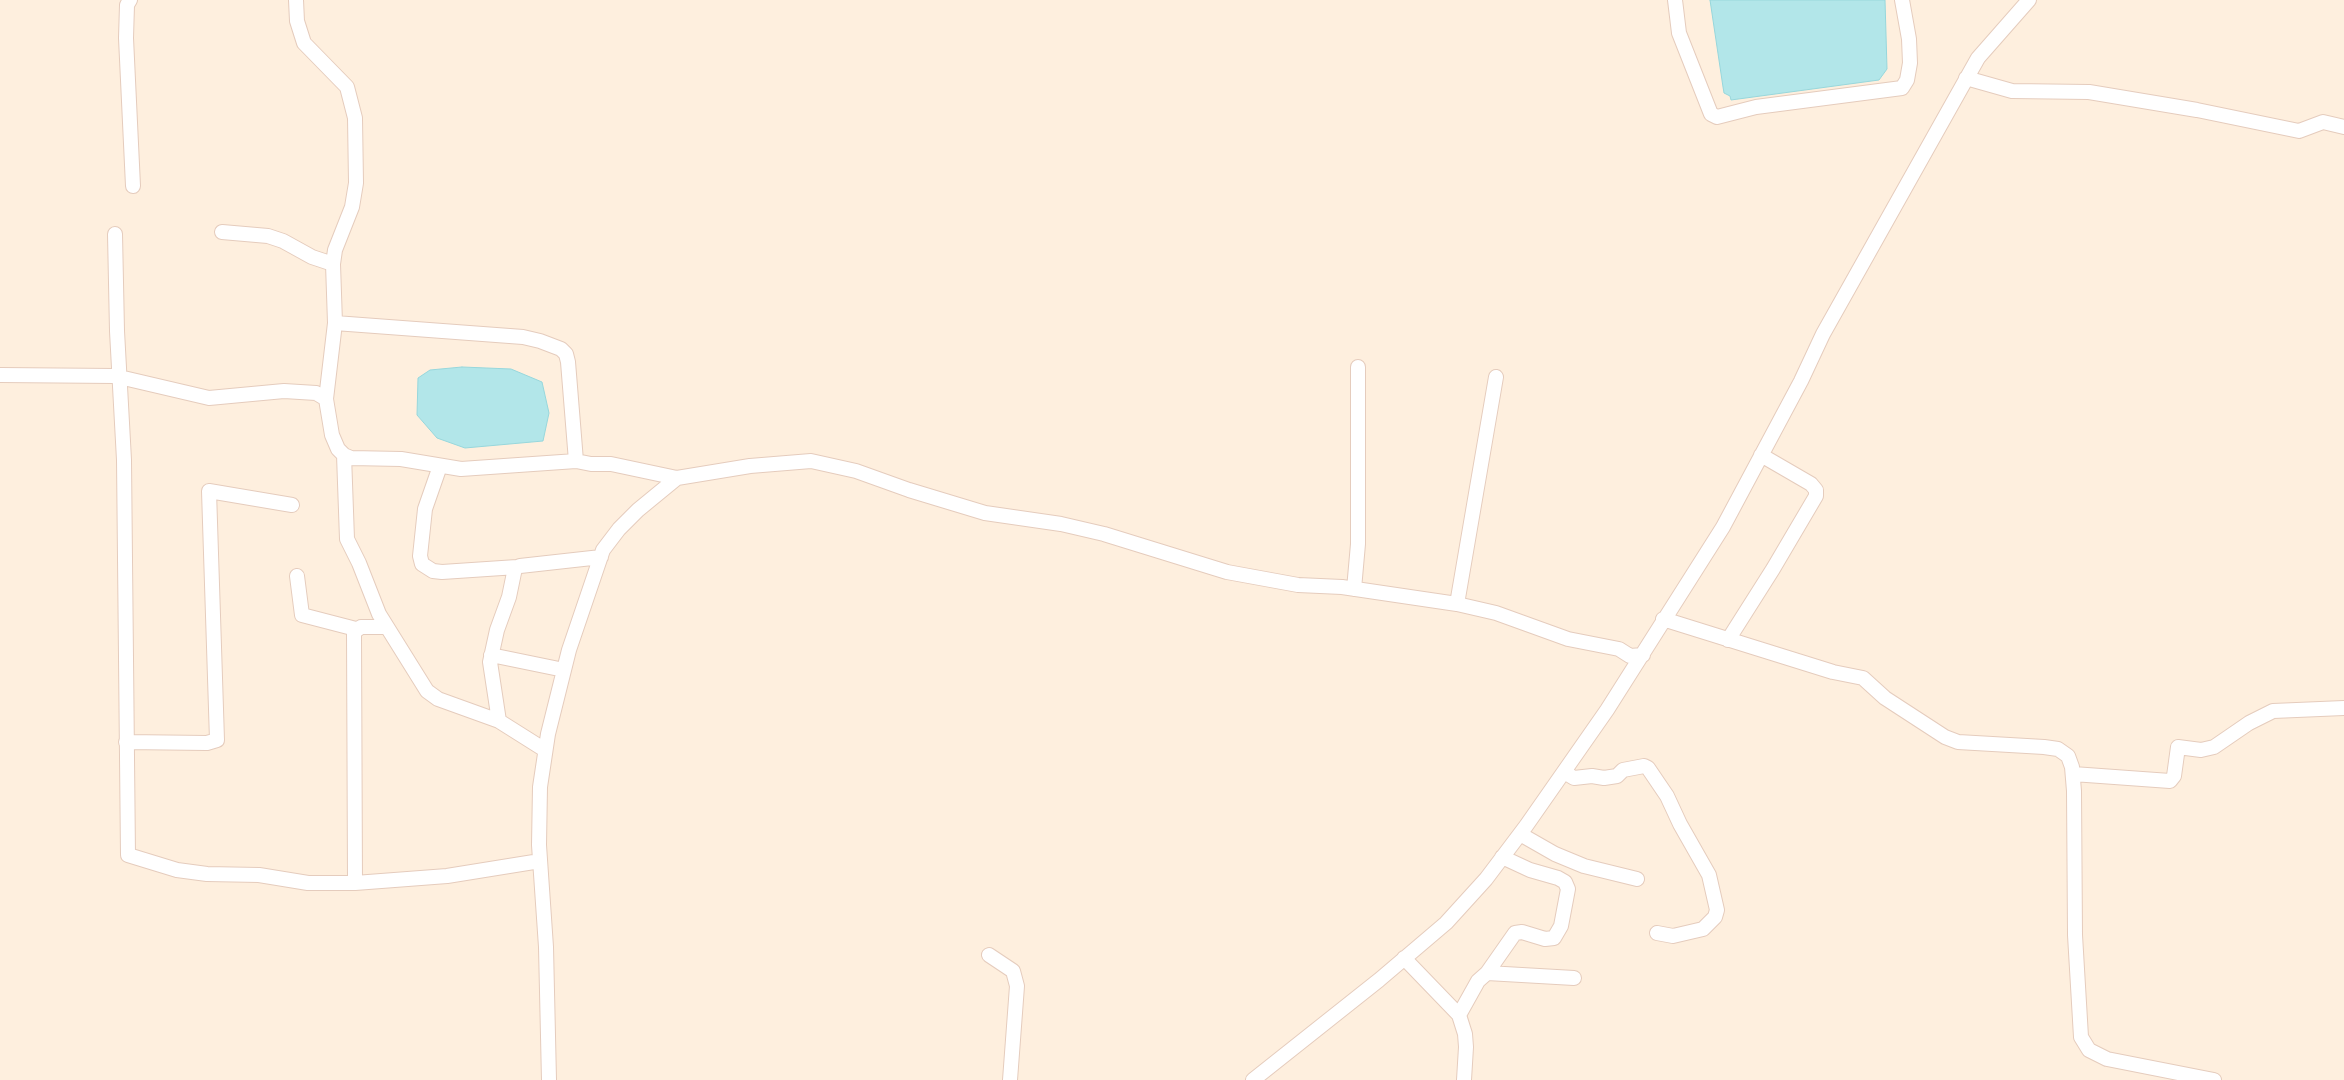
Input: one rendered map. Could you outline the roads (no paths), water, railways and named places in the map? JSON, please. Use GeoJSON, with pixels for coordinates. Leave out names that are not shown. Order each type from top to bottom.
{"type":"FeatureCollection","features":[{"type":"Feature","properties":{"kind":"street"},"geometry":{"type":"LineString","coordinates":[[130,0],[127,5],[126,38],[133,186]]}},
{"type":"Feature","properties":{"kind":"street"},"geometry":{"type":"LineString","coordinates":[[296,0],[297,21],[304,43],[346,87],[355,118],[356,183],[354,197],[338,238],[334,264],[335,323],[326,399],[332,435],[338,449],[344,455],[364,459],[401,459],[440,466],[487,468],[576,461],[591,464],[611,464],[677,478],[750,466],[811,461],[856,471],[977,511],[1104,534],[1227,572],[1298,585],[1354,589],[1457,604],[1496,613],[1568,639],[1620,649],[1630,656],[1643,655]]}},
{"type":"Feature","properties":{"kind":"street"},"geometry":{"type":"LineString","coordinates":[[1675,0],[1679,34],[1711,114],[1717,117],[1756,107],[1902,88],[1907,80],[1910,63],[1909,39],[1902,0]]}},
{"type":"Feature","properties":{"kind":"street"},"geometry":{"type":"LineString","coordinates":[[1253,1080],[1404,958],[1462,907],[1520,834],[1643,655],[1663,619],[1723,527],[1802,382],[1828,325],[1923,160],[1966,78],[1990,42],[2029,0]]}},
{"type":"Feature","properties":{"kind":"street"},"geometry":{"type":"LineString","coordinates":[[1966,78],[2012,91],[2089,92],[2197,110],[2299,131],[2323,122],[2344,128]]}},
{"type":"Feature","properties":{"kind":"street"},"geometry":{"type":"LineString","coordinates":[[222,232],[268,236],[284,241],[312,257],[334,264]]}},
{"type":"Feature","properties":{"kind":"street"},"geometry":{"type":"LineString","coordinates":[[115,234],[117,331],[121,377],[126,586],[128,854],[177,870],[197,873],[259,876],[308,883],[355,883],[447,876],[540,860]]}},
{"type":"Feature","properties":{"kind":"street"},"geometry":{"type":"LineString","coordinates":[[335,323],[522,338],[540,341],[562,349],[566,354],[568,362],[576,461]]}},
{"type":"Feature","properties":{"kind":"street"},"geometry":{"type":"LineString","coordinates":[[1354,589],[1358,544],[1358,367]]}},
{"type":"Feature","properties":{"kind":"street"},"geometry":{"type":"LineString","coordinates":[[0,374],[121,377],[201,397],[221,398],[294,391],[316,393],[326,399]]}},
{"type":"Feature","properties":{"kind":"street"},"geometry":{"type":"LineString","coordinates":[[1457,604],[1496,377]]}},
{"type":"Feature","properties":{"kind":"street"},"geometry":{"type":"LineString","coordinates":[[344,455],[347,538],[379,614],[427,691],[438,699],[499,721],[545,750]]}},
{"type":"Feature","properties":{"kind":"street"},"geometry":{"type":"LineString","coordinates":[[1728,640],[1816,496],[1816,490],[1811,484],[1761,455]]}},
{"type":"Feature","properties":{"kind":"street"},"geometry":{"type":"LineString","coordinates":[[440,466],[425,509],[420,556],[422,564],[433,571],[517,567],[601,557]]}},
{"type":"Feature","properties":{"kind":"street"},"geometry":{"type":"LineString","coordinates":[[549,1080],[546,947],[540,860],[540,786],[545,750],[564,670],[601,557],[619,529],[638,510],[677,478]]}},
{"type":"Feature","properties":{"kind":"street"},"geometry":{"type":"LineString","coordinates":[[126,742],[207,743],[217,740],[209,492],[292,504]]}},
{"type":"Feature","properties":{"kind":"street"},"geometry":{"type":"LineString","coordinates":[[499,721],[491,672],[491,656],[497,630],[517,567]]}},
{"type":"Feature","properties":{"kind":"street"},"geometry":{"type":"LineString","coordinates":[[298,576],[302,615],[356,629],[361,627],[386,627]]}},
{"type":"Feature","properties":{"kind":"street"},"geometry":{"type":"LineString","coordinates":[[1663,619],[1833,672],[1863,678],[1885,698],[1945,737],[1958,742],[2058,749],[2068,756],[2072,774],[2075,935],[2081,1037],[2089,1050],[2107,1059],[2214,1080]]}},
{"type":"Feature","properties":{"kind":"street"},"geometry":{"type":"LineString","coordinates":[[355,883],[354,636],[356,629]]}},
{"type":"Feature","properties":{"kind":"street"},"geometry":{"type":"LineString","coordinates":[[491,656],[564,670]]}},
{"type":"Feature","properties":{"kind":"street"},"geometry":{"type":"LineString","coordinates":[[2072,774],[2170,781],[2174,776],[2178,747],[2201,750],[2214,747],[2248,723],[2273,711],[2344,708]]}},
{"type":"Feature","properties":{"kind":"street"},"geometry":{"type":"LineString","coordinates":[[1564,772],[1574,778],[1592,776],[1604,778],[1617,776],[1624,770],[1644,766],[1648,768],[1667,796],[1680,824],[1710,875],[1717,910],[1715,918],[1703,929],[1673,936],[1657,933]]}},
{"type":"Feature","properties":{"kind":"street"},"geometry":{"type":"LineString","coordinates":[[1520,834],[1555,854],[1584,866],[1637,879]]}},
{"type":"Feature","properties":{"kind":"street"},"geometry":{"type":"LineString","coordinates":[[1459,1015],[1478,981],[1515,933],[1522,932],[1545,939],[1554,938],[1561,926],[1567,885],[1558,878],[1530,870],[1502,858]]}},
{"type":"Feature","properties":{"kind":"street"},"geometry":{"type":"LineString","coordinates":[[989,955],[1013,971],[1016,981],[1010,1080]]}},
{"type":"Feature","properties":{"kind":"street"},"geometry":{"type":"LineString","coordinates":[[1404,958],[1459,1015],[1465,1034],[1464,1080]]}},
{"type":"Feature","properties":{"kind":"street"},"geometry":{"type":"LineString","coordinates":[[1486,973],[1574,978]]}},
{"type":"Feature","properties":{"kind":"water"},"geometry":{"type":"Polygon","coordinates":[[[1710,0],[1885,0],[1887,69],[1879,80],[1731,100],[1730,96],[1724,93],[1710,0]]]}},
{"type":"Feature","properties":{"kind":"water"},"geometry":{"type":"Polygon","coordinates":[[[462,367],[511,369],[542,382],[549,413],[543,441],[465,448],[437,438],[417,415],[418,378],[430,370],[462,367]]]}}]}
